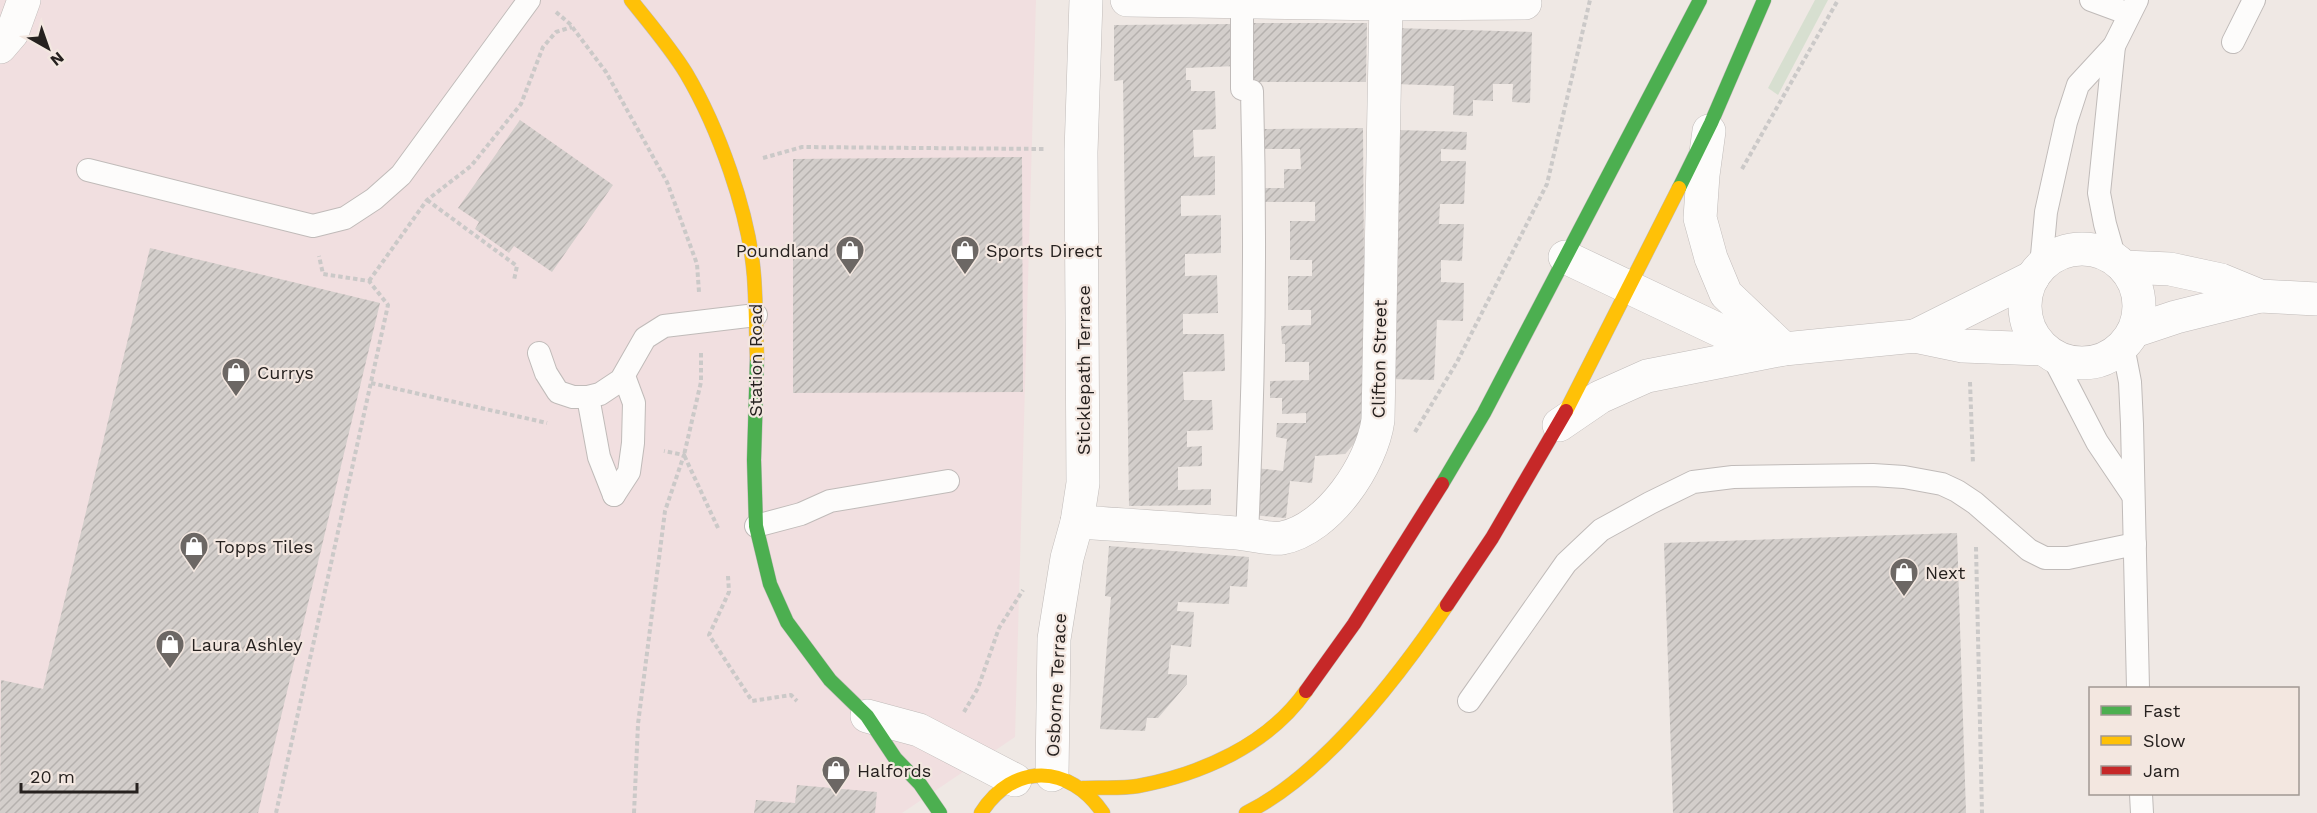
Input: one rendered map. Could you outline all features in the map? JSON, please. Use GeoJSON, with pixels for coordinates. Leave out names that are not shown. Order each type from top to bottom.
{"type":"FeatureCollection","features":[{"type":"Feature","properties":{"kind":"main road","name":"Station Road"},"geometry":{"type":"LineString","coordinates":[[632,0],[686,74],[720,142],[742,212],[754,274],[756,315],[754,460],[756,526],[770,584],[787,622],[830,680],[867,716],[895,758],[920,784],[940,813]]}},
{"type":"Feature","properties":{"kind":"main road"},"geometry":{"type":"LineString","coordinates":[[1083,789],[1136,786],[1185,775],[1234,754],[1275,726],[1302,697],[1354,624],[1419,524],[1484,413],[1700,0]]}},
{"type":"Feature","properties":{"kind":"main road"},"geometry":{"type":"LineString","coordinates":[[1246,813],[1260,806],[1314,765],[1363,714],[1421,643],[1491,538],[1560,425],[1711,123],[1764,0]]}},
{"type":"Feature","properties":{"kind":"main road"},"geometry":{"type":"LineString","coordinates":[[981,813],[995,794],[1015,780],[1052,775],[1068,780],[1083,789],[1098,804],[1103,813]]}},
{"type":"Feature","properties":{"kind":"street"},"geometry":{"type":"LineString","coordinates":[[0,47],[12,33],[24,0]]}},
{"type":"Feature","properties":{"kind":"street","name":"Sticklepath Terrace"},"geometry":{"type":"LineString","coordinates":[[1066,558],[1077,522],[1083,483],[1081,152],[1086,0]]}},
{"type":"Feature","properties":{"kind":"street"},"geometry":{"type":"LineString","coordinates":[[1127,0],[1525,3]]}},
{"type":"Feature","properties":{"kind":"street","name":"Clifton Street"},"geometry":{"type":"LineString","coordinates":[[1077,522],[1281,538],[1313,525],[1337,505],[1370,451],[1378,420],[1386,2]]}},
{"type":"Feature","properties":{"kind":"street"},"geometry":{"type":"LineString","coordinates":[[1711,123],[1703,175],[1700,218],[1711,258],[1726,294],[1784,349]]}},
{"type":"Feature","properties":{"kind":"street"},"geometry":{"type":"LineString","coordinates":[[1915,336],[2037,272],[2053,256],[2077,249],[2101,252],[2120,263],[2170,269],[2221,280],[2260,296]]}},
{"type":"Feature","properties":{"kind":"street"},"geometry":{"type":"LineString","coordinates":[[1565,257],[1721,331],[1784,349]]}},
{"type":"Feature","properties":{"kind":"street"},"geometry":{"type":"LineString","coordinates":[[2120,263],[2134,282],[2139,298],[2139,315],[2129,339]]}},
{"type":"Feature","properties":{"kind":"street"},"geometry":{"type":"LineString","coordinates":[[2037,272],[2025,295],[2025,315],[2031,334],[2047,352]]}},
{"type":"Feature","properties":{"kind":"street"},"geometry":{"type":"LineString","coordinates":[[1560,425],[1600,397],[1647,376],[1784,349],[1915,336],[1963,346],[2047,352],[2070,363],[2089,364],[2108,358],[2129,339],[2176,317],[2260,296],[2317,299]]}},
{"type":"Feature","properties":{"kind":"street","name":"Osborne Terrace"},"geometry":{"type":"LineString","coordinates":[[1052,775],[1054,639],[1066,558]]}},
{"type":"Feature","properties":{"kind":"street","name":"Station Road"},"geometry":{"type":"LineString","coordinates":[[867,716],[919,730],[1015,780]]}},
{"type":"Feature","properties":{"kind":"lane"},"geometry":{"type":"LineString","coordinates":[[88,170],[313,226],[345,218],[374,199],[401,175],[530,0]]}},
{"type":"Feature","properties":{"kind":"lane"},"geometry":{"type":"LineString","coordinates":[[2037,272],[2046,212],[2066,122],[2078,85],[2114,46],[2133,7],[2091,0]]}},
{"type":"Feature","properties":{"kind":"lane"},"geometry":{"type":"LineString","coordinates":[[2233,42],[2254,0]]}},
{"type":"Feature","properties":{"kind":"lane"},"geometry":{"type":"LineString","coordinates":[[1242,1],[1242,89],[1252,91],[1255,195],[1253,388],[1247,534]]}},
{"type":"Feature","properties":{"kind":"lane"},"geometry":{"type":"LineString","coordinates":[[2114,46],[2099,193],[2105,224],[2120,263]]}},
{"type":"Feature","properties":{"kind":"lane"},"geometry":{"type":"LineString","coordinates":[[539,353],[546,373],[558,392],[573,397],[588,397],[600,394],[621,380],[645,338],[664,326],[756,315]]}},
{"type":"Feature","properties":{"kind":"lane"},"geometry":{"type":"LineString","coordinates":[[2129,339],[2138,687]]}},
{"type":"Feature","properties":{"kind":"lane"},"geometry":{"type":"LineString","coordinates":[[2047,352],[2097,442],[2132,494]]}},
{"type":"Feature","properties":{"kind":"lane"},"geometry":{"type":"LineString","coordinates":[[588,397],[599,457],[614,495],[629,472],[633,443],[634,403],[624,376]]}},
{"type":"Feature","properties":{"kind":"lane"},"geometry":{"type":"LineString","coordinates":[[1469,701],[1566,562],[1601,530],[1694,482],[1733,477],[1873,475],[1904,477],[1942,484],[1975,503],[2029,550],[2045,558],[2068,558],[2135,544]]}},
{"type":"Feature","properties":{"kind":"lane"},"geometry":{"type":"LineString","coordinates":[[756,526],[801,513],[830,501],[948,481]]}},
{"type":"Feature","properties":{"kind":"lane"},"geometry":{"type":"LineString","coordinates":[[2141,795],[2142,813]]}},
{"type":"Feature","properties":{"kind":"path"},"geometry":{"type":"LineString","coordinates":[[1370,451],[1395,454],[1403,451],[1457,362],[1547,184],[1590,0]]}},
{"type":"Feature","properties":{"kind":"path"},"geometry":{"type":"LineString","coordinates":[[369,281],[428,200],[471,166],[521,104],[543,47],[556,32],[572,27]]}},
{"type":"Feature","properties":{"kind":"path"},"geometry":{"type":"LineString","coordinates":[[762,159],[802,147],[1038,148],[1081,152]]}},
{"type":"Feature","properties":{"kind":"path"},"geometry":{"type":"LineString","coordinates":[[428,200],[517,266],[514,280]]}},
{"type":"Feature","properties":{"kind":"path"},"geometry":{"type":"LineString","coordinates":[[276,813],[388,305],[369,281],[322,273],[313,226]]}},
{"type":"Feature","properties":{"kind":"path"},"geometry":{"type":"LineString","coordinates":[[1970,380],[1982,813]]}},
{"type":"Feature","properties":{"kind":"path"},"geometry":{"type":"LineString","coordinates":[[371,383],[551,424]]}},
{"type":"Feature","properties":{"kind":"path"},"geometry":{"type":"LineString","coordinates":[[634,813],[638,724],[665,511],[684,455]]}},
{"type":"Feature","properties":{"kind":"path"},"geometry":{"type":"LineString","coordinates":[[961,717],[978,688],[999,628],[1030,580],[1066,558]]}},
{"type":"Feature","properties":{"kind":"path"},"geometry":{"type":"LineString","coordinates":[[729,592],[709,635],[752,701],[791,695],[799,703]]}},
{"type":"Feature","properties":{"kind":"shaded area"},"geometry":{"type":"Polygon","coordinates":[[[0,0],[1036,0],[1015,737],[902,813],[0,813],[0,0]]]}},
{"type":"Feature","properties":{"kind":"green space"},"geometry":{"type":"Polygon","coordinates":[[[1815,0],[1828,0],[1778,95],[1768,88],[1815,0]]]}},
{"type":"Feature","properties":{"kind":"building"},"geometry":{"type":"Polygon","coordinates":[[[1249,23],[1367,23],[1366,82],[1248,82],[1249,23]]]}},
{"type":"Feature","properties":{"kind":"building"},"geometry":{"type":"Polygon","coordinates":[[[1235,24],[1237,66],[1186,68],[1186,80],[1191,80],[1191,91],[1215,91],[1216,129],[1193,130],[1194,157],[1215,156],[1215,195],[1181,196],[1181,216],[1221,215],[1221,253],[1185,254],[1185,276],[1217,275],[1218,313],[1183,314],[1183,334],[1224,334],[1225,371],[1183,372],[1184,400],[1212,400],[1213,430],[1187,431],[1187,447],[1202,446],[1202,466],[1178,467],[1178,490],[1211,489],[1211,505],[1129,506],[1123,80],[1114,81],[1114,25],[1235,24]]]}},
{"type":"Feature","properties":{"kind":"building"},"geometry":{"type":"Polygon","coordinates":[[[1395,28],[1532,32],[1530,103],[1512,102],[1513,84],[1493,84],[1493,101],[1473,100],[1473,116],[1453,115],[1454,86],[1394,84],[1395,28]]]}},
{"type":"Feature","properties":{"kind":"building"},"geometry":{"type":"Polygon","coordinates":[[[520,120],[613,185],[552,272],[514,246],[509,253],[475,229],[479,222],[458,208],[520,120]]]}},
{"type":"Feature","properties":{"kind":"building"},"geometry":{"type":"Polygon","coordinates":[[[1363,128],[1365,397],[1361,436],[1345,454],[1315,456],[1312,483],[1290,481],[1286,518],[1251,515],[1255,468],[1283,471],[1287,439],[1276,437],[1277,423],[1306,423],[1306,413],[1282,414],[1282,398],[1270,398],[1270,381],[1309,380],[1309,362],[1285,362],[1285,344],[1282,344],[1281,326],[1311,325],[1311,310],[1288,310],[1288,276],[1312,276],[1312,260],[1290,260],[1290,221],[1315,221],[1315,202],[1261,202],[1262,188],[1284,188],[1284,169],[1301,169],[1300,149],[1262,149],[1263,129],[1363,128]]]}},
{"type":"Feature","properties":{"kind":"building"},"geometry":{"type":"Polygon","coordinates":[[[1397,130],[1467,132],[1466,150],[1441,149],[1441,161],[1466,161],[1464,204],[1440,204],[1439,224],[1464,224],[1462,261],[1441,260],[1441,282],[1464,283],[1463,321],[1437,320],[1434,380],[1387,379],[1397,130]]]}},
{"type":"Feature","properties":{"kind":"building"},"geometry":{"type":"Polygon","coordinates":[[[1022,157],[1023,392],[793,393],[793,159],[1022,157]]]}},
{"type":"Feature","properties":{"kind":"building"},"geometry":{"type":"Polygon","coordinates":[[[150,248],[380,303],[258,813],[0,813],[1,680],[43,689],[150,248]]]}},
{"type":"Feature","properties":{"kind":"building"},"geometry":{"type":"Polygon","coordinates":[[[1957,533],[1966,813],[1673,813],[1664,543],[1957,533]]]}},
{"type":"Feature","properties":{"kind":"building"},"geometry":{"type":"Polygon","coordinates":[[[1109,546],[1249,557],[1247,587],[1230,586],[1229,604],[1178,602],[1177,611],[1194,612],[1191,647],[1171,645],[1168,674],[1187,675],[1187,684],[1158,718],[1147,718],[1145,731],[1100,729],[1111,597],[1105,596],[1109,546]]]}},
{"type":"Feature","properties":{"kind":"building","name":"Halfords"},"geometry":{"type":"Polygon","coordinates":[[[797,785],[877,792],[875,813],[754,813],[756,800],[795,803],[797,785]]]}},
{"type":"Feature","properties":{"kind":"traffic: fast"},"geometry":{"type":"LineString","coordinates":[[1442,484],[1484,413],[1700,0]]}},
{"type":"Feature","properties":{"kind":"traffic: fast"},"geometry":{"type":"LineString","coordinates":[[1679,188],[1711,123],[1764,0]]}},
{"type":"Feature","properties":{"kind":"traffic: fast"},"geometry":{"type":"LineString","coordinates":[[757,358],[754,460],[756,526],[770,584],[787,622],[830,680],[867,716],[895,758],[920,784],[940,813]]}},
{"type":"Feature","properties":{"kind":"traffic: slow"},"geometry":{"type":"LineString","coordinates":[[631,0],[686,73],[709,118],[730,171],[739,198],[751,251],[755,286],[757,358]]}},
{"type":"Feature","properties":{"kind":"traffic: slow"},"geometry":{"type":"LineString","coordinates":[[1566,411],[1679,188]]}},
{"type":"Feature","properties":{"kind":"traffic: slow"},"geometry":{"type":"LineString","coordinates":[[1246,813],[1275,796],[1331,749],[1383,692],[1447,605]]}},
{"type":"Feature","properties":{"kind":"traffic: slow"},"geometry":{"type":"LineString","coordinates":[[1083,788],[1138,786],[1186,774],[1209,765],[1253,742],[1273,727],[1306,691]]}},
{"type":"Feature","properties":{"kind":"traffic: slow"},"geometry":{"type":"LineString","coordinates":[[981,813],[994,796],[1009,785],[1025,778],[1042,776],[1058,778],[1075,785],[1090,797],[1103,813]]}},
{"type":"Feature","properties":{"kind":"traffic: jam"},"geometry":{"type":"LineString","coordinates":[[1447,605],[1492,538],[1566,411]]}},
{"type":"Feature","properties":{"kind":"traffic: jam"},"geometry":{"type":"LineString","coordinates":[[1306,691],[1354,624],[1442,484]]}},
{"type":"Feature","properties":{"kind":"place","name":"Poundland"},"geometry":{"type":"Point","coordinates":[850,276]}},
{"type":"Feature","properties":{"kind":"place","name":"Sports Direct"},"geometry":{"type":"Point","coordinates":[965,276]}},
{"type":"Feature","properties":{"kind":"place","name":"Currys"},"geometry":{"type":"Point","coordinates":[236,398]}},
{"type":"Feature","properties":{"kind":"place","name":"Topps Tiles"},"geometry":{"type":"Point","coordinates":[194,572]}},
{"type":"Feature","properties":{"kind":"place","name":"Next"},"geometry":{"type":"Point","coordinates":[1904,598]}},
{"type":"Feature","properties":{"kind":"place","name":"Laura Ashley"},"geometry":{"type":"Point","coordinates":[170,670]}},
{"type":"Feature","properties":{"kind":"place","name":"Halfords"},"geometry":{"type":"Point","coordinates":[836,796]}}]}
